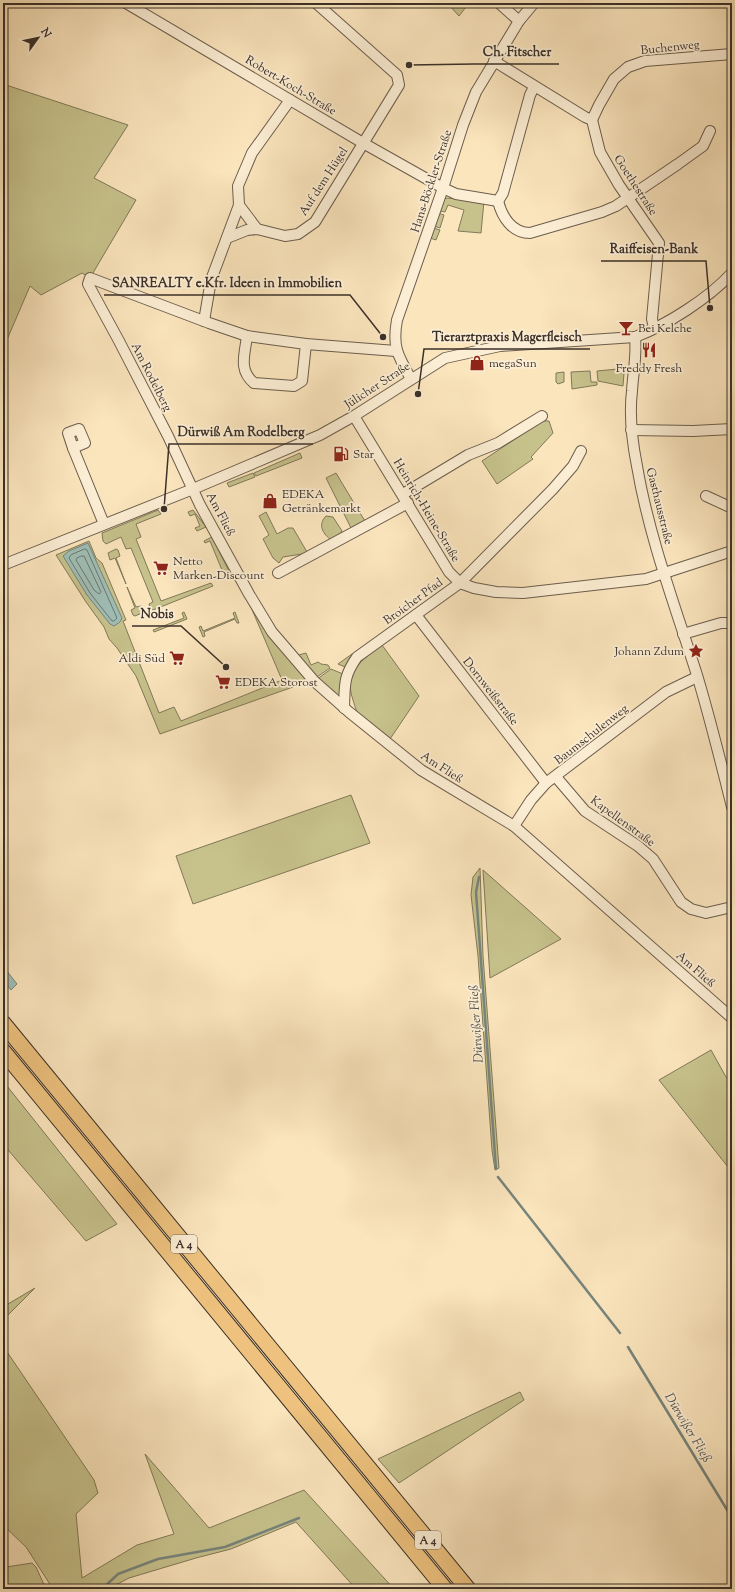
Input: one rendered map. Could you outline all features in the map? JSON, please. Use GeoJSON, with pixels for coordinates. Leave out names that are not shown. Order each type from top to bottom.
{"type":"FeatureCollection","features":[{"type":"Feature","properties":{"kind":"highway","name":"A 4"},"geometry":{"type":"LineString","coordinates":[[3,1023],[468,1589]]}},
{"type":"Feature","properties":{"kind":"highway","name":"A 4"},"geometry":{"type":"LineString","coordinates":[[3,1051],[445,1589]]}},
{"type":"Feature","properties":{"kind":"street","name":"Robert-Koch-Straße"},"geometry":{"type":"LineString","coordinates":[[126,3],[363,143],[443,188]]}},
{"type":"Feature","properties":{"kind":"street","name":"Auf dem Hügel"},"geometry":{"type":"LineString","coordinates":[[227,238],[247,230],[257,229],[285,236],[298,234],[315,222],[398,85],[399,80],[397,75],[316,3]]}},
{"type":"Feature","properties":{"kind":"street"},"geometry":{"type":"LineString","coordinates":[[499,3],[519,21]]}},
{"type":"Feature","properties":{"kind":"street","name":"Hans-Böckler-Straße"},"geometry":{"type":"LineString","coordinates":[[411,379],[396,351],[395,333],[397,320],[443,188],[463,125],[476,92],[519,21],[534,3]]}},
{"type":"Feature","properties":{"kind":"street","name":"Buchenweg"},"geometry":{"type":"LineString","coordinates":[[592,120],[599,104],[614,79],[628,66],[646,61],[732,54]]}},
{"type":"Feature","properties":{"kind":"street"},"geometry":{"type":"LineString","coordinates":[[494,62],[592,120]]}},
{"type":"Feature","properties":{"kind":"street"},"geometry":{"type":"LineString","coordinates":[[498,201],[503,192],[530,95],[534,87]]}},
{"type":"Feature","properties":{"kind":"street"},"geometry":{"type":"LineString","coordinates":[[257,229],[243,214],[239,205],[238,186],[252,152],[290,100]]}},
{"type":"Feature","properties":{"kind":"street","name":"Goethestraße"},"geometry":{"type":"LineString","coordinates":[[592,120],[600,152],[627,198],[659,243],[652,319],[654,328]]}},
{"type":"Feature","properties":{"kind":"street"},"geometry":{"type":"LineString","coordinates":[[498,201],[505,218],[510,225],[517,231],[526,233],[602,212],[627,198],[703,146],[710,131]]}},
{"type":"Feature","properties":{"kind":"street"},"geometry":{"type":"LineString","coordinates":[[443,188],[456,194],[498,201]]}},
{"type":"Feature","properties":{"kind":"street"},"geometry":{"type":"LineString","coordinates":[[239,205],[211,280],[204,321],[247,336],[306,344],[396,351]]}},
{"type":"Feature","properties":{"kind":"street","name":"Jülicher Straße"},"geometry":{"type":"LineString","coordinates":[[3,565],[193,489],[320,435],[354,416],[446,358],[496,346],[636,337],[685,311],[711,294],[732,273]]}},
{"type":"Feature","properties":{"kind":"street","name":"Am Rodelberg"},"geometry":{"type":"LineString","coordinates":[[193,489],[168,436],[109,321],[88,284],[90,278],[204,321]]}},
{"type":"Feature","properties":{"kind":"street"},"geometry":{"type":"LineString","coordinates":[[247,336],[244,361],[245,373],[254,383],[298,385],[302,381],[306,344]]}},
{"type":"Feature","properties":{"kind":"street","name":"Gasthausstraße"},"geometry":{"type":"LineString","coordinates":[[636,337],[631,392],[631,430],[637,467],[645,506],[664,574],[697,677],[732,807]]}},
{"type":"Feature","properties":{"kind":"street","name":"Heinrich-Heine-Straße"},"geometry":{"type":"LineString","coordinates":[[354,416],[449,572],[460,583]]}},
{"type":"Feature","properties":{"kind":"street"},"geometry":{"type":"LineString","coordinates":[[278,573],[405,499],[468,455],[498,443],[542,416]]}},
{"type":"Feature","properties":{"kind":"street"},"geometry":{"type":"LineString","coordinates":[[631,430],[693,431],[732,429]]}},
{"type":"Feature","properties":{"kind":"street"},"geometry":{"type":"LineString","coordinates":[[73,448],[104,524]]}},
{"type":"Feature","properties":{"kind":"street","name":"Broicher Pfad"},"geometry":{"type":"LineString","coordinates":[[344,708],[346,678],[357,657],[460,583],[553,489],[574,466],[581,451]]}},
{"type":"Feature","properties":{"kind":"street","name":"Am Fließ"},"geometry":{"type":"LineString","coordinates":[[193,489],[269,628],[314,680],[344,708],[421,770],[514,826],[732,1018]]}},
{"type":"Feature","properties":{"kind":"street"},"geometry":{"type":"LineString","coordinates":[[706,496],[732,508]]}},
{"type":"Feature","properties":{"kind":"street"},"geometry":{"type":"LineString","coordinates":[[460,583],[474,588],[496,592],[523,593],[646,580],[732,551]]}},
{"type":"Feature","properties":{"kind":"street","name":"Dornweißstraße"},"geometry":{"type":"LineString","coordinates":[[416,615],[546,783]]}},
{"type":"Feature","properties":{"kind":"street"},"geometry":{"type":"LineString","coordinates":[[684,634],[721,623],[732,623]]}},
{"type":"Feature","properties":{"kind":"street","name":"Baumschulenweg"},"geometry":{"type":"LineString","coordinates":[[514,826],[531,800],[546,783],[556,777],[666,692],[697,677]]}},
{"type":"Feature","properties":{"kind":"street","name":"Kapellenstraße"},"geometry":{"type":"LineString","coordinates":[[556,777],[585,811],[638,846],[653,859],[681,902],[691,909],[706,912],[732,907]]}},
{"type":"Feature","properties":{"kind":"shaded area"},"geometry":{"type":"Polygon","coordinates":[[[447,3],[469,3],[459,16],[447,3]]]}},
{"type":"Feature","properties":{"kind":"shaded area"},"geometry":{"type":"Polygon","coordinates":[[[3,84],[128,125],[94,178],[136,200],[90,278],[82,273],[41,295],[30,286],[3,349],[3,84]]]}},
{"type":"Feature","properties":{"kind":"shaded area"},"geometry":{"type":"Polygon","coordinates":[[[446,198],[484,201],[481,233],[458,231],[464,210],[448,205],[445,212],[440,211],[443,201],[446,198]]]}},
{"type":"Feature","properties":{"kind":"shaded area"},"geometry":{"type":"Polygon","coordinates":[[[438,213],[444,215],[440,228],[434,226],[438,213]]]}},
{"type":"Feature","properties":{"kind":"shaded area"},"geometry":{"type":"Polygon","coordinates":[[[433,228],[440,230],[436,240],[430,238],[433,228]]]}},
{"type":"Feature","properties":{"kind":"shaded area"},"geometry":{"type":"Polygon","coordinates":[[[618,369],[619,373],[624,373],[623,386],[598,381],[597,371],[618,369]]]}},
{"type":"Feature","properties":{"kind":"shaded area"},"geometry":{"type":"Polygon","coordinates":[[[590,371],[591,382],[597,382],[597,385],[572,389],[571,372],[590,371]]]}},
{"type":"Feature","properties":{"kind":"shaded area"},"geometry":{"type":"Polygon","coordinates":[[[564,372],[564,382],[558,384],[556,382],[556,373],[564,372]]]}},
{"type":"Feature","properties":{"kind":"shaded area"},"geometry":{"type":"Polygon","coordinates":[[[542,421],[549,421],[553,433],[531,457],[533,459],[497,484],[482,461],[542,421]]]}},
{"type":"Feature","properties":{"kind":"shaded area"},"geometry":{"type":"Polygon","coordinates":[[[300,453],[302,458],[256,476],[254,473],[300,453]]]}},
{"type":"Feature","properties":{"kind":"shaded area"},"geometry":{"type":"Polygon","coordinates":[[[253,473],[255,477],[229,487],[227,483],[253,473]]]}},
{"type":"Feature","properties":{"kind":"shaded area"},"geometry":{"type":"Polygon","coordinates":[[[336,473],[354,503],[349,506],[352,511],[357,508],[365,521],[351,528],[326,478],[336,473]]]}},
{"type":"Feature","properties":{"kind":"shaded area"},"geometry":{"type":"Polygon","coordinates":[[[158,510],[161,514],[136,524],[141,537],[136,539],[161,601],[211,583],[213,586],[153,610],[150,608],[149,604],[153,602],[131,548],[126,549],[121,537],[106,544],[103,541],[102,533],[158,510]]]}},
{"type":"Feature","properties":{"kind":"shaded area"},"geometry":{"type":"Polygon","coordinates":[[[193,510],[206,527],[197,531],[195,528],[200,526],[195,514],[190,516],[188,512],[193,510]]]}},
{"type":"Feature","properties":{"kind":"shaded area"},"geometry":{"type":"Polygon","coordinates":[[[266,512],[277,534],[288,528],[293,528],[307,552],[283,557],[279,563],[273,558],[263,539],[269,535],[259,516],[266,512]]]}},
{"type":"Feature","properties":{"kind":"shaded area"},"geometry":{"type":"Polygon","coordinates":[[[326,516],[333,517],[342,531],[339,535],[330,539],[322,528],[322,522],[326,516]]]}},
{"type":"Feature","properties":{"kind":"shaded area"},"geometry":{"type":"Polygon","coordinates":[[[212,537],[230,573],[224,575],[210,541],[205,543],[204,541],[212,537]]]}},
{"type":"Feature","properties":{"kind":"shaded area"},"geometry":{"type":"Polygon","coordinates":[[[89,541],[96,558],[102,563],[126,620],[123,621],[159,713],[174,707],[181,721],[282,680],[245,593],[310,681],[160,734],[136,676],[109,639],[104,627],[56,555],[89,541]]]}},
{"type":"Feature","properties":{"kind":"shaded area"},"geometry":{"type":"Polygon","coordinates":[[[116,549],[118,550],[120,556],[116,558],[126,584],[115,558],[110,560],[108,553],[116,549]]]}},
{"type":"Feature","properties":{"kind":"shaded area"},"geometry":{"type":"Polygon","coordinates":[[[127,587],[136,607],[141,606],[142,613],[135,616],[131,610],[135,608],[127,587]]]}},
{"type":"Feature","properties":{"kind":"shaded area"},"geometry":{"type":"Polygon","coordinates":[[[184,612],[187,619],[154,632],[153,630],[184,618],[182,613],[184,612]]]}},
{"type":"Feature","properties":{"kind":"shaded area"},"geometry":{"type":"Polygon","coordinates":[[[235,612],[239,623],[237,623],[235,619],[204,632],[205,636],[203,637],[199,627],[201,626],[203,631],[235,618],[233,613],[235,612]]]}},
{"type":"Feature","properties":{"kind":"shaded area"},"geometry":{"type":"Polygon","coordinates":[[[382,645],[419,696],[390,739],[368,725],[357,713],[350,682],[356,668],[361,662],[382,645]]]}},
{"type":"Feature","properties":{"kind":"shaded area"},"geometry":{"type":"Polygon","coordinates":[[[306,653],[311,665],[318,662],[328,665],[330,668],[314,679],[295,656],[306,653]]]}},
{"type":"Feature","properties":{"kind":"shaded area"},"geometry":{"type":"Polygon","coordinates":[[[352,654],[353,656],[345,667],[338,664],[352,654]]]}},
{"type":"Feature","properties":{"kind":"shaded area"},"geometry":{"type":"Polygon","coordinates":[[[331,669],[343,674],[340,698],[316,680],[331,669]]]}},
{"type":"Feature","properties":{"kind":"shaded area"},"geometry":{"type":"Polygon","coordinates":[[[351,795],[370,843],[193,904],[176,856],[351,795]]]}},
{"type":"Feature","properties":{"kind":"shaded area"},"geometry":{"type":"Polygon","coordinates":[[[480,868],[483,956],[499,1168],[495,1170],[492,1150],[478,956],[471,895],[473,877],[480,868]]]}},
{"type":"Feature","properties":{"kind":"shaded area"},"geometry":{"type":"Polygon","coordinates":[[[483,870],[561,939],[490,978],[483,870]]]}},
{"type":"Feature","properties":{"kind":"shaded area"},"geometry":{"type":"Polygon","coordinates":[[[711,1050],[726,1077],[732,1082],[732,1172],[659,1080],[711,1050]]]}},
{"type":"Feature","properties":{"kind":"shaded area"},"geometry":{"type":"Polygon","coordinates":[[[3,1081],[117,1224],[86,1241],[3,1144],[3,1081]]]}},
{"type":"Feature","properties":{"kind":"shaded area"},"geometry":{"type":"Polygon","coordinates":[[[35,1288],[3,1320],[3,1307],[35,1288]]]}},
{"type":"Feature","properties":{"kind":"shaded area"},"geometry":{"type":"Polygon","coordinates":[[[3,1346],[94,1480],[98,1493],[76,1514],[82,1578],[137,1545],[174,1534],[145,1454],[209,1528],[304,1490],[394,1589],[356,1589],[296,1522],[231,1549],[129,1578],[108,1589],[53,1589],[26,1547],[3,1525],[3,1346]]]}},
{"type":"Feature","properties":{"kind":"shaded area"},"geometry":{"type":"Polygon","coordinates":[[[520,1392],[524,1400],[399,1483],[378,1459],[520,1392]]]}},
{"type":"Feature","properties":{"kind":"shaded area"},"geometry":{"type":"Polygon","coordinates":[[[32,1563],[36,1567],[46,1589],[3,1589],[3,1572],[6,1567],[32,1563]]]}},
{"type":"Feature","properties":{"kind":"water"},"geometry":{"type":"Polygon","coordinates":[[[88,543],[122,618],[120,622],[114,626],[110,624],[87,595],[63,556],[69,551],[88,543]]]}},
{"type":"Feature","properties":{"kind":"water"},"geometry":{"type":"Polygon","coordinates":[[[3,966],[17,984],[11,990],[3,980],[3,966]]]}},
{"type":"Feature","properties":{"kind":"waterway","name":"Dürwißer Fließ"},"geometry":{"type":"LineString","coordinates":[[479,877],[476,892],[496,1169]]}},
{"type":"Feature","properties":{"kind":"waterway","name":"Dürwißer Fließ"},"geometry":{"type":"LineString","coordinates":[[498,1177],[620,1333]]}},
{"type":"Feature","properties":{"kind":"waterway","name":"Dürwißer Fließ"},"geometry":{"type":"LineString","coordinates":[[628,1347],[732,1518]]}},
{"type":"Feature","properties":{"kind":"waterway"},"geometry":{"type":"LineString","coordinates":[[102,1589],[118,1574],[158,1559],[225,1547],[299,1518]]}},
{"type":"Feature","properties":{"kind":"place","name":"Ch. Fitscher"},"geometry":{"type":"Point","coordinates":[409,65]}},
{"type":"Feature","properties":{"kind":"place","name":"Raiffeisen-Bank"},"geometry":{"type":"Point","coordinates":[710,308]}},
{"type":"Feature","properties":{"kind":"place","name":"Bei Kelche"},"geometry":{"type":"Point","coordinates":[626,328]}},
{"type":"Feature","properties":{"kind":"place","name":"SANREALTY e.Kfr. Ideen in Immobilien"},"geometry":{"type":"Point","coordinates":[383,337]}},
{"type":"Feature","properties":{"kind":"place","name":"Freddy Fresh"},"geometry":{"type":"Point","coordinates":[649,350]}},
{"type":"Feature","properties":{"kind":"place","name":"megaSun"},"geometry":{"type":"Point","coordinates":[477,363]}},
{"type":"Feature","properties":{"kind":"place","name":"Tierarztpraxis Magerfleisch"},"geometry":{"type":"Point","coordinates":[418,394]}},
{"type":"Feature","properties":{"kind":"place","name":"Star"},"geometry":{"type":"Point","coordinates":[341,454]}},
{"type":"Feature","properties":{"kind":"place","name":"EDEKA Getränkemarkt"},"geometry":{"type":"Point","coordinates":[270,501]}},
{"type":"Feature","properties":{"kind":"place","name":"Dürwiß Am Rodelberg"},"geometry":{"type":"Point","coordinates":[164,509]}},
{"type":"Feature","properties":{"kind":"place","name":"Netto Marken-Discount"},"geometry":{"type":"Point","coordinates":[161,568]}},
{"type":"Feature","properties":{"kind":"place","name":"Johann Zdum"},"geometry":{"type":"Point","coordinates":[696,651]}},
{"type":"Feature","properties":{"kind":"place","name":"Aldi Süd"},"geometry":{"type":"Point","coordinates":[177,658]}},
{"type":"Feature","properties":{"kind":"place","name":"Nobis"},"geometry":{"type":"Point","coordinates":[226,667]}},
{"type":"Feature","properties":{"kind":"place","name":"EDEKA Storost"},"geometry":{"type":"Point","coordinates":[223,682]}}]}
